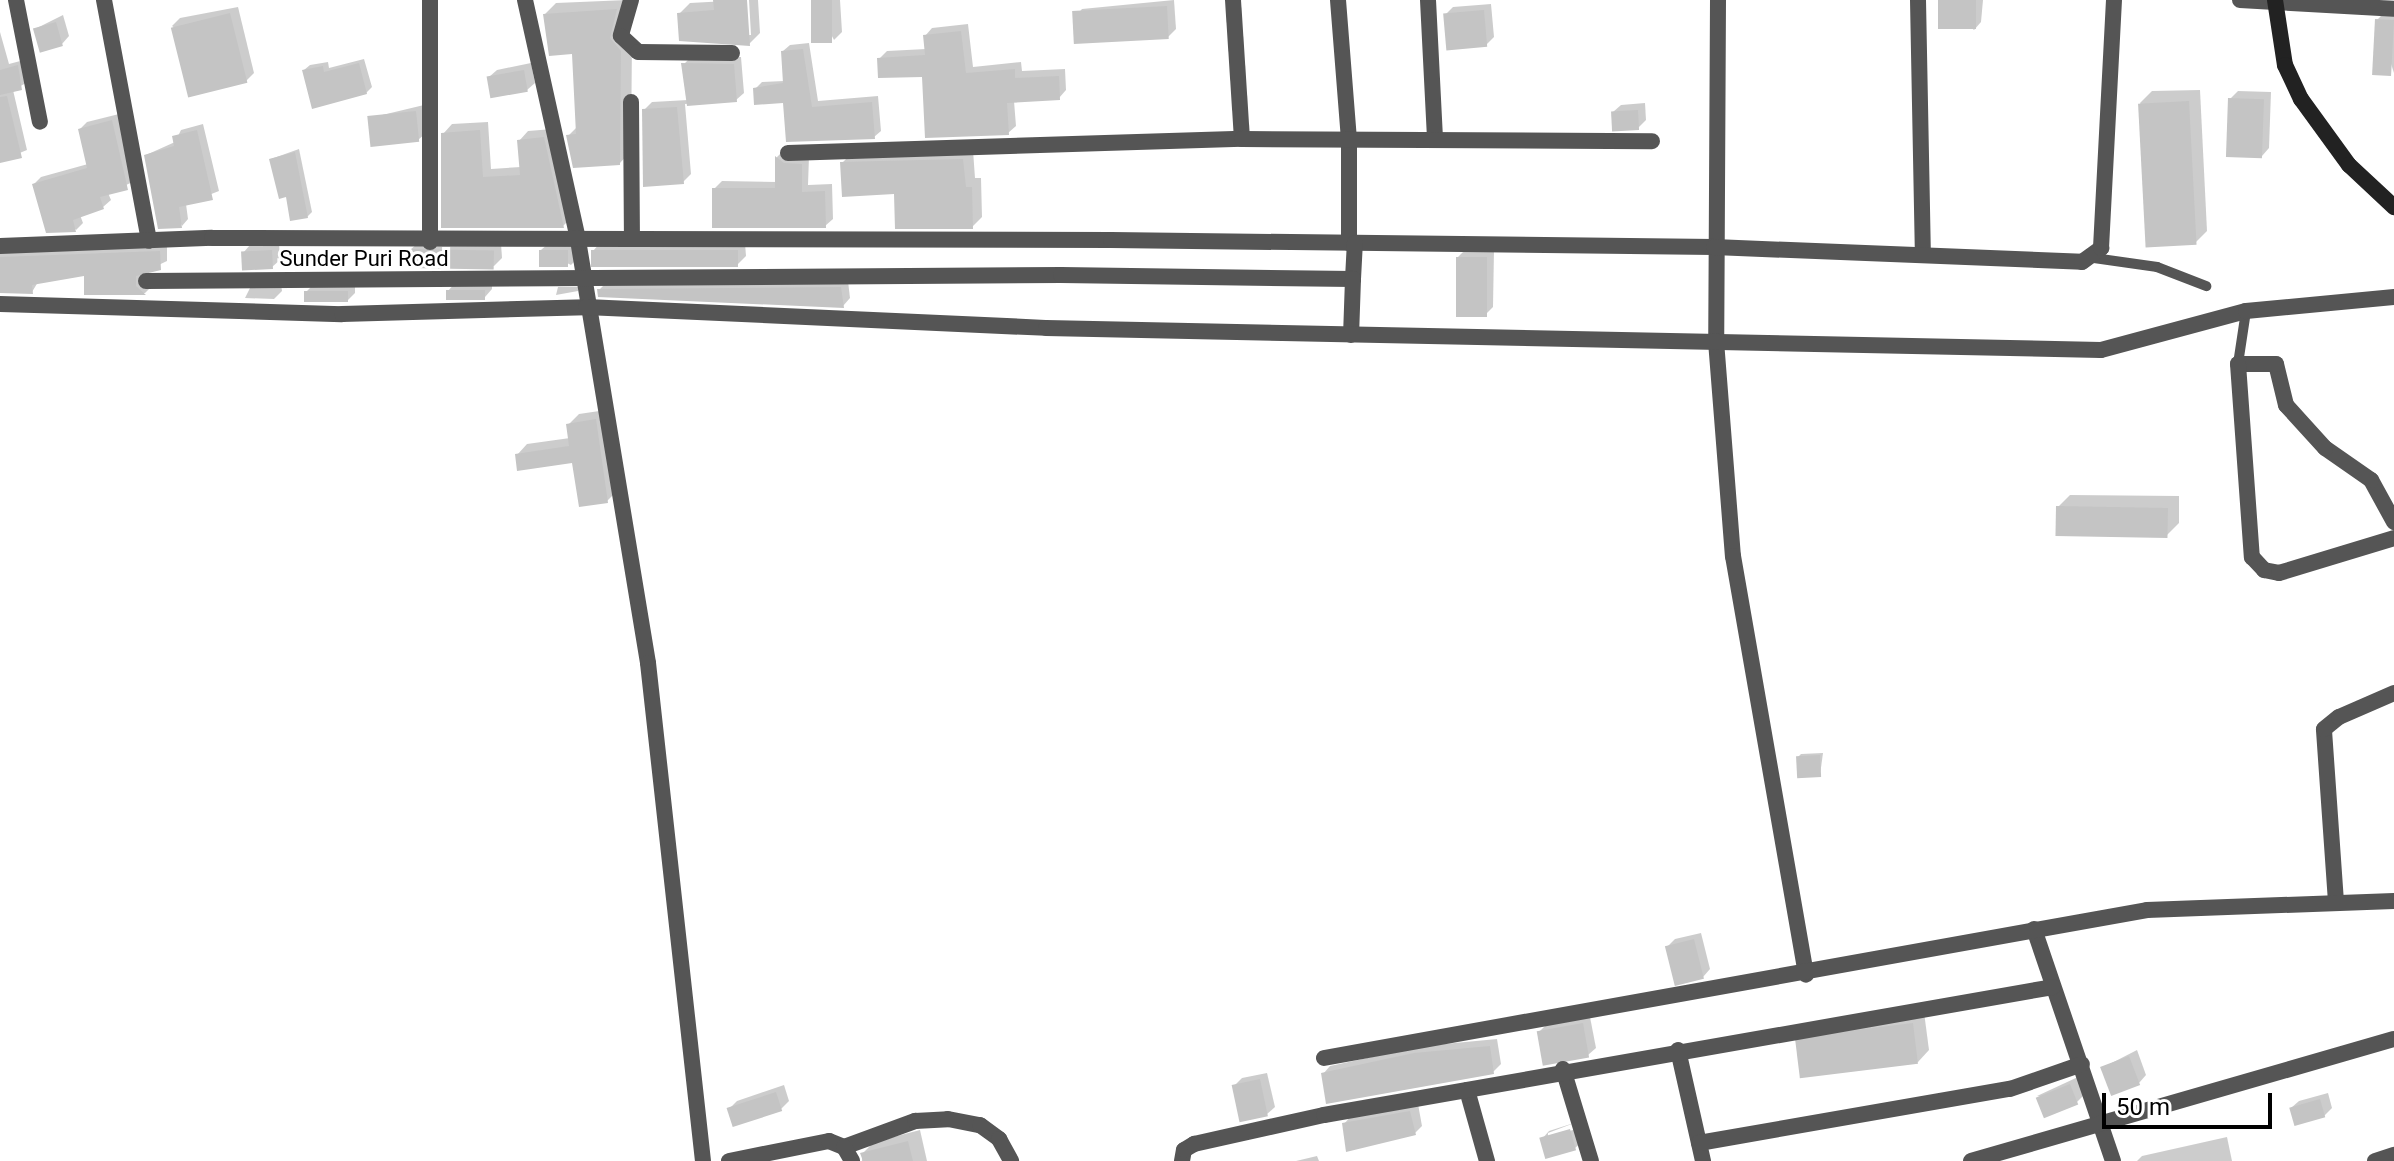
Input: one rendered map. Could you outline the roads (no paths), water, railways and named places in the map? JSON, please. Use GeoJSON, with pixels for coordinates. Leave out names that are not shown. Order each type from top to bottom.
{"type":"FeatureCollection","features":[{"type":"Feature","properties":{"kind":"street"},"geometry":{"type":"LineString","coordinates":[[16,0],[40,122]]}},
{"type":"Feature","properties":{"kind":"street"},"geometry":{"type":"LineString","coordinates":[[104,0],[149,241]]}},
{"type":"Feature","properties":{"kind":"street"},"geometry":{"type":"LineString","coordinates":[[430,0],[430,242]]}},
{"type":"Feature","properties":{"kind":"street"},"geometry":{"type":"LineString","coordinates":[[525,0],[578,240],[586,307],[648,663],[703,1161]]}},
{"type":"Feature","properties":{"kind":"street"},"geometry":{"type":"LineString","coordinates":[[631,0],[621,36],[638,52],[732,53]]}},
{"type":"Feature","properties":{"kind":"street"},"geometry":{"type":"LineString","coordinates":[[1233,0],[1242,139]]}},
{"type":"Feature","properties":{"kind":"street"},"geometry":{"type":"LineString","coordinates":[[1338,0],[1349,139],[1353,279],[1351,335]]}},
{"type":"Feature","properties":{"kind":"street"},"geometry":{"type":"LineString","coordinates":[[1428,0],[1435,139]]}},
{"type":"Feature","properties":{"kind":"street"},"geometry":{"type":"LineString","coordinates":[[1718,0],[1714,247],[1716,341],[1733,556],[1806,975]]}},
{"type":"Feature","properties":{"kind":"street"},"geometry":{"type":"LineString","coordinates":[[1918,0],[1923,255]]}},
{"type":"Feature","properties":{"kind":"street"},"geometry":{"type":"LineString","coordinates":[[0,246],[149,241],[430,242],[632,238],[1352,243],[1714,247],[2082,262],[2094,258],[2101,248],[2114,0]]}},
{"type":"Feature","properties":{"kind":"street"},"geometry":{"type":"LineString","coordinates":[[2240,0],[2394,9]]}},
{"type":"Feature","properties":{"kind":"street"},"geometry":{"type":"LineString","coordinates":[[2275,0],[2282,54],[2301,99],[2349,165],[2394,207]]}},
{"type":"Feature","properties":{"kind":"street"},"geometry":{"type":"LineString","coordinates":[[631,102],[632,238]]}},
{"type":"Feature","properties":{"kind":"street"},"geometry":{"type":"LineString","coordinates":[[788,153],[1242,139],[1652,141]]}},
{"type":"Feature","properties":{"kind":"street","name":"Sunder Puri Road"},"geometry":{"type":"LineString","coordinates":[[146,281],[582,281],[1061,275],[1353,279]]}},
{"type":"Feature","properties":{"kind":"street"},"geometry":{"type":"LineString","coordinates":[[0,304],[342,314],[586,307],[1046,328],[2101,350],[2246,311],[2394,297]]}},
{"type":"Feature","properties":{"kind":"street"},"geometry":{"type":"LineString","coordinates":[[2394,522],[2371,480],[2325,448],[2286,405],[2276,364],[2238,364],[2252,557],[2264,570],[2279,573],[2394,538]]}},
{"type":"Feature","properties":{"kind":"street"},"geometry":{"type":"LineString","coordinates":[[2336,902],[2324,729],[2339,717],[2394,693]]}},
{"type":"Feature","properties":{"kind":"street"},"geometry":{"type":"LineString","coordinates":[[1324,1058],[1806,975],[2034,929],[2147,910],[2389,900]]}},
{"type":"Feature","properties":{"kind":"street"},"geometry":{"type":"LineString","coordinates":[[2034,929],[2113,1161]]}},
{"type":"Feature","properties":{"kind":"street"},"geometry":{"type":"LineString","coordinates":[[1182,1161],[1184,1150],[1194,1144],[1563,1069],[2053,987]]}},
{"type":"Feature","properties":{"kind":"street"},"geometry":{"type":"LineString","coordinates":[[1971,1161],[2394,1039]]}},
{"type":"Feature","properties":{"kind":"street"},"geometry":{"type":"LineString","coordinates":[[1678,1050],[1703,1161]]}},
{"type":"Feature","properties":{"kind":"street"},"geometry":{"type":"LineString","coordinates":[[1699,1143],[2010,1089],[2082,1064]]}},
{"type":"Feature","properties":{"kind":"street"},"geometry":{"type":"LineString","coordinates":[[1563,1069],[1591,1161]]}},
{"type":"Feature","properties":{"kind":"street"},"geometry":{"type":"LineString","coordinates":[[1467,1090],[1487,1161]]}},
{"type":"Feature","properties":{"kind":"street"},"geometry":{"type":"LineString","coordinates":[[729,1161],[815,1142],[848,1154],[915,1121],[948,1119],[980,1125],[999,1139],[1011,1161]]}},
{"type":"Feature","properties":{"kind":"street"},"geometry":{"type":"LineString","coordinates":[[2375,1161],[2394,1155]]}},
{"type":"Feature","properties":{"kind":"lane"},"geometry":{"type":"LineString","coordinates":[[2094,258],[2157,267],[2206,286]]}},
{"type":"Feature","properties":{"kind":"lane"},"geometry":{"type":"LineString","coordinates":[[2238,364],[2246,311]]}}]}
